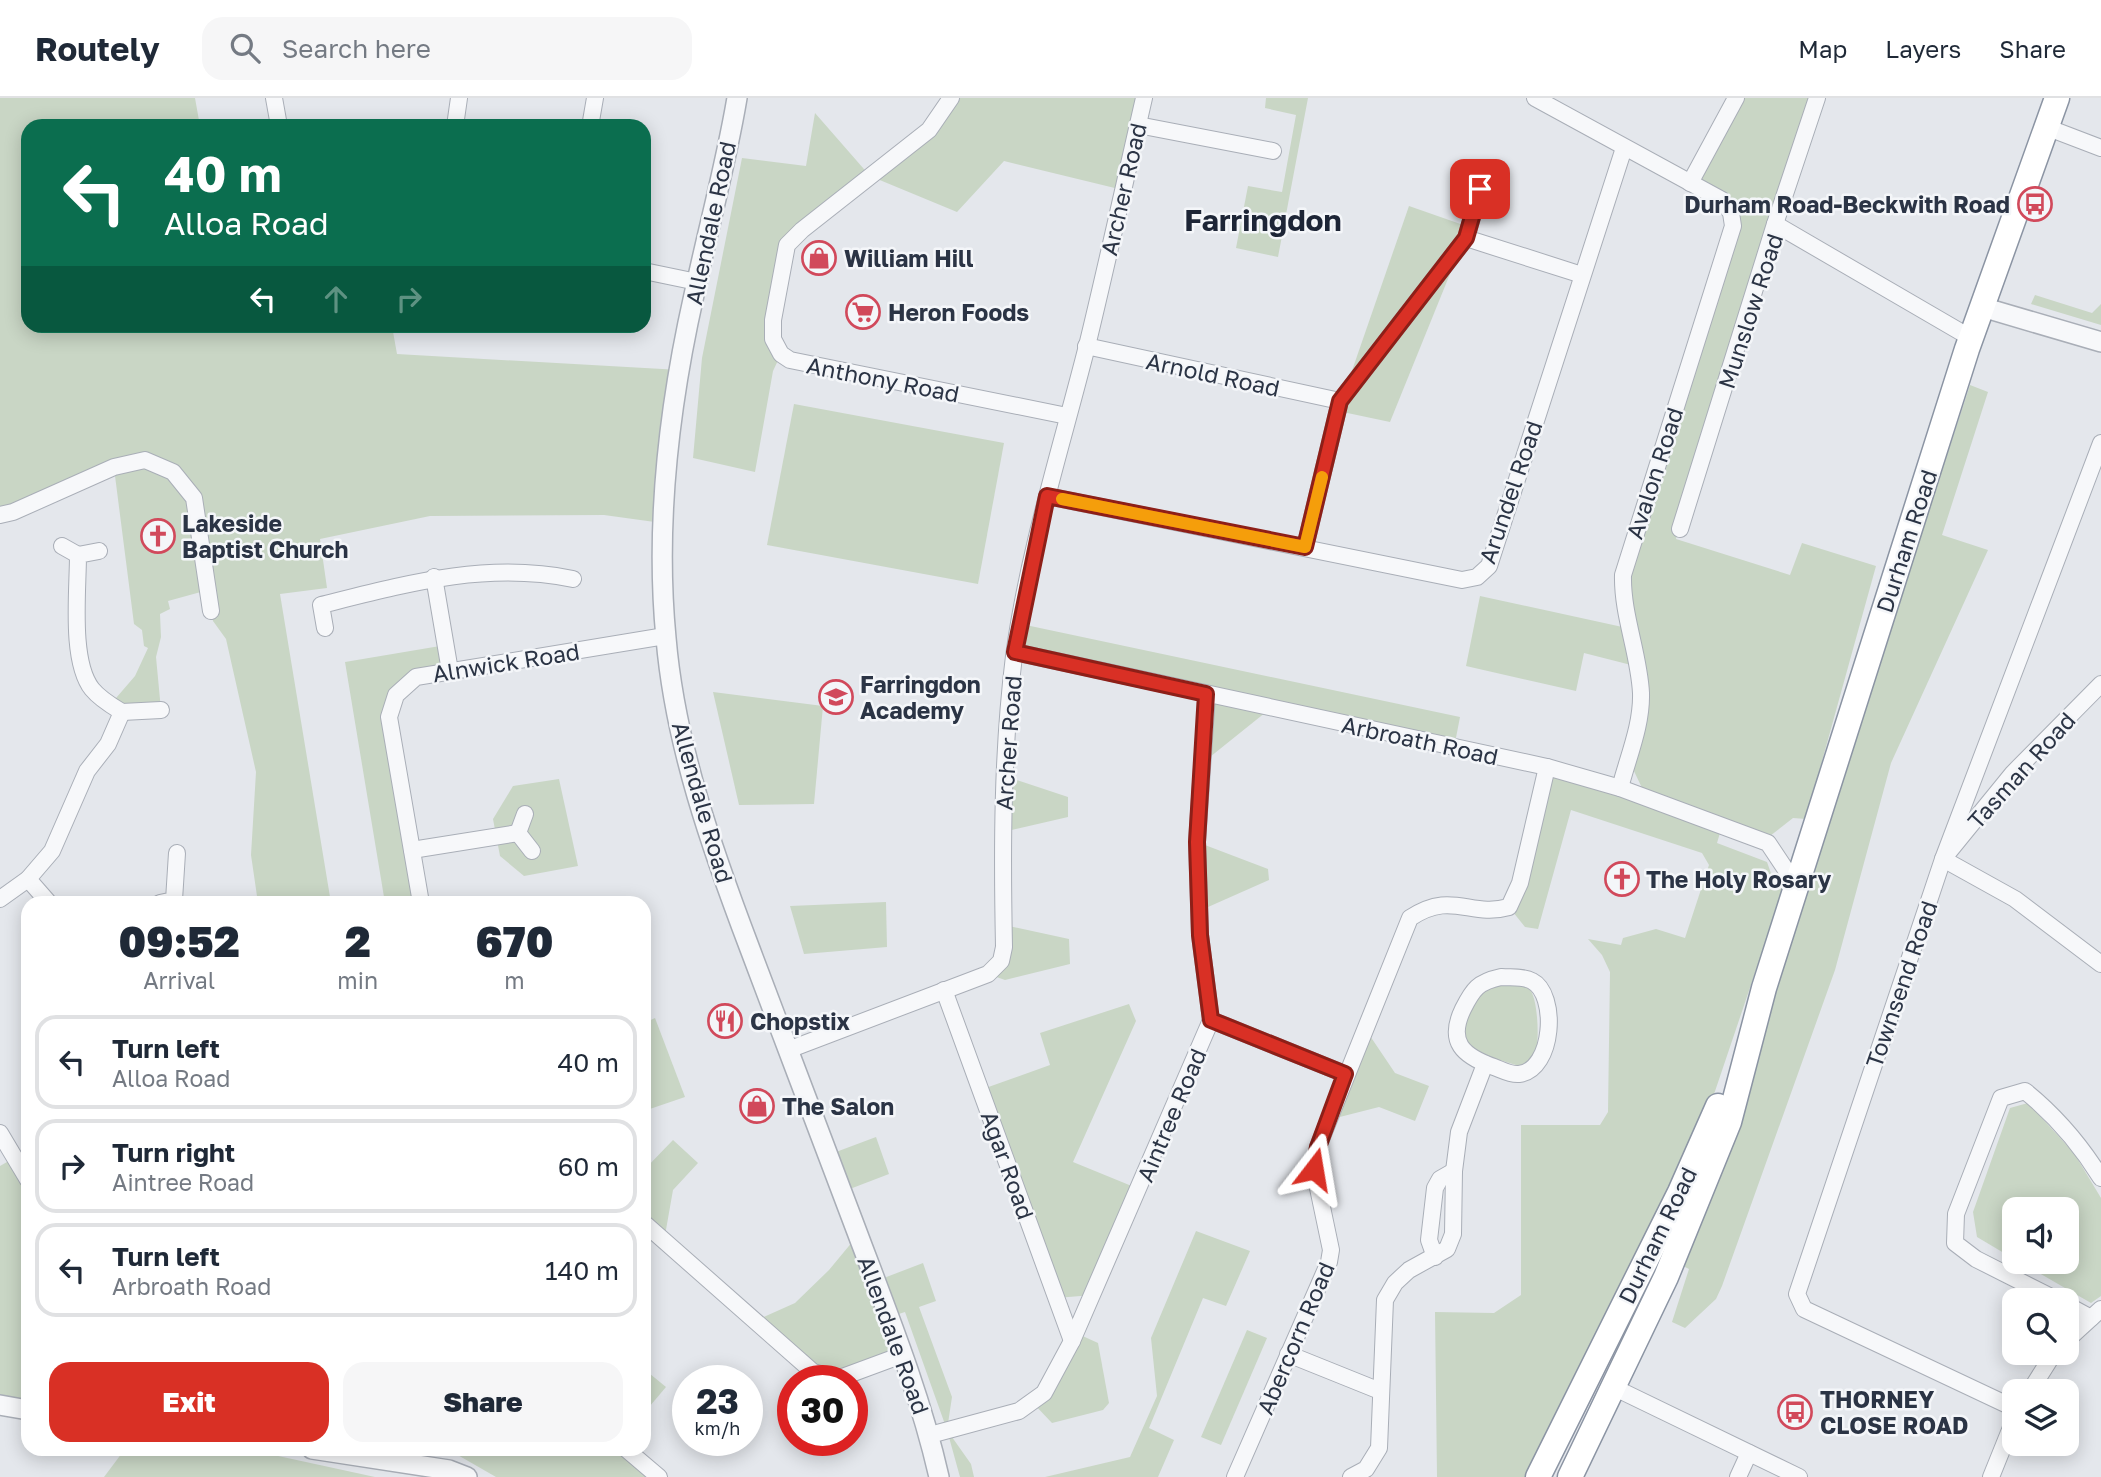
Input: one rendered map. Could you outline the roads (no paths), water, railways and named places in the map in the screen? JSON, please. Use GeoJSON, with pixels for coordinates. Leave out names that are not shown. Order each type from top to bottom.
{"type":"FeatureCollection","features":[{"type":"Feature","properties":{"kind":"highway","name":"Durham Road"},"geometry":{"type":"LineString","coordinates":[[1570,1477],[1704,1187],[1729,1122],[1764,988],[1971,338],[2057,98]]}},
{"type":"Feature","properties":{"kind":"highway","name":"Durham Road"},"geometry":{"type":"LineString","coordinates":[[1538,1477],[1685,1180],[1714,1117],[1764,988]]}},
{"type":"Feature","properties":{"kind":"street"},"geometry":{"type":"LineString","coordinates":[[274,98],[278,119]]}},
{"type":"Feature","properties":{"kind":"street"},"geometry":{"type":"LineString","coordinates":[[456,119],[459,98]]}},
{"type":"Feature","properties":{"kind":"street"},"geometry":{"type":"LineString","coordinates":[[591,119],[595,98]]}},
{"type":"Feature","properties":{"kind":"street","name":"Allendale Road"},"geometry":{"type":"LineString","coordinates":[[737,98],[680,370],[665,488],[662,523],[665,636],[671,683],[688,764],[720,869],[902,1355],[930,1435],[939,1477]]}},
{"type":"Feature","properties":{"kind":"street","name":"Anthony Road"},"geometry":{"type":"LineString","coordinates":[[951,98],[929,130],[802,230],[788,245],[773,320],[773,338],[780,354],[790,360],[1067,416]]}},
{"type":"Feature","properties":{"kind":"street","name":"Archer Road"},"geometry":{"type":"LineString","coordinates":[[788,1050],[988,974],[1001,961],[1004,947],[1002,845],[1008,713],[1015,652],[1047,496],[1086,346],[1144,98]]}},
{"type":"Feature","properties":{"kind":"street"},"geometry":{"type":"LineString","coordinates":[[1690,183],[1736,98]]}},
{"type":"Feature","properties":{"kind":"street"},"geometry":{"type":"LineString","coordinates":[[1775,223],[1817,98]]}},
{"type":"Feature","properties":{"kind":"street","name":"Avalon Road"},"geometry":{"type":"LineString","coordinates":[[1543,100],[1722,200],[1731,214],[1733,226],[1623,575],[1622,598],[1640,715],[1620,788]]}},
{"type":"Feature","properties":{"kind":"street"},"geometry":{"type":"LineString","coordinates":[[1138,125],[1273,151]]}},
{"type":"Feature","properties":{"kind":"street"},"geometry":{"type":"LineString","coordinates":[[2046,127],[2101,148]]}},
{"type":"Feature","properties":{"kind":"street","name":"Arundel Road"},"geometry":{"type":"LineString","coordinates":[[1047,496],[1462,580],[1477,577],[1489,566],[1625,148]]}},
{"type":"Feature","properties":{"kind":"street"},"geometry":{"type":"LineString","coordinates":[[1305,547],[1340,401],[1466,238],[1486,170]]}},
{"type":"Feature","properties":{"kind":"street","name":"Munslow Road"},"geometry":{"type":"LineString","coordinates":[[1679,529],[1775,223],[1971,338]]}},
{"type":"Feature","properties":{"kind":"street"},"geometry":{"type":"LineString","coordinates":[[1466,238],[1582,275]]}},
{"type":"Feature","properties":{"kind":"street"},"geometry":{"type":"LineString","coordinates":[[651,272],[697,282]]}},
{"type":"Feature","properties":{"kind":"street"},"geometry":{"type":"LineString","coordinates":[[1982,307],[2101,342]]}},
{"type":"Feature","properties":{"kind":"street","name":"Arnold Road"},"geometry":{"type":"LineString","coordinates":[[1086,346],[1340,401]]}},
{"type":"Feature","properties":{"kind":"street","name":"Townsend Road"},"geometry":{"type":"LineString","coordinates":[[2002,1402],[1804,1309],[1797,1294],[1943,859],[2101,443]]}},
{"type":"Feature","properties":{"kind":"street"},"geometry":{"type":"LineString","coordinates":[[0,514],[13,512],[114,467],[145,460],[173,472],[194,498],[211,611]]}},
{"type":"Feature","properties":{"kind":"street"},"geometry":{"type":"LineString","coordinates":[[62,546],[78,555],[99,551]]}},
{"type":"Feature","properties":{"kind":"street"},"geometry":{"type":"LineString","coordinates":[[78,555],[79,655],[82,673],[92,690],[122,712],[161,710]]}},
{"type":"Feature","properties":{"kind":"street"},"geometry":{"type":"LineString","coordinates":[[325,628],[321,605],[434,577],[535,571],[573,579]]}},
{"type":"Feature","properties":{"kind":"street"},"geometry":{"type":"LineString","coordinates":[[434,577],[450,671]]}},
{"type":"Feature","properties":{"kind":"street","name":"Alnwick Road"},"geometry":{"type":"LineString","coordinates":[[420,896],[389,717],[396,695],[416,677],[665,636]]}},
{"type":"Feature","properties":{"kind":"street","name":"Arbroath Road"},"geometry":{"type":"LineString","coordinates":[[1015,652],[1547,767],[1620,788],[1768,843],[1796,885]]}},
{"type":"Feature","properties":{"kind":"street","name":"Tasman Road"},"geometry":{"type":"LineString","coordinates":[[1943,859],[2013,773],[2101,684]]}},
{"type":"Feature","properties":{"kind":"street","name":"Aintree Road"},"geometry":{"type":"LineString","coordinates":[[930,1435],[1019,1410],[1034,1403],[1053,1380],[1211,1020],[1200,935],[1197,842],[1206,694]]}},
{"type":"Feature","properties":{"kind":"street"},"geometry":{"type":"LineString","coordinates":[[0,899],[28,879],[52,851],[87,771],[108,744],[122,712]]}},
{"type":"Feature","properties":{"kind":"street","name":"Abercorn Road"},"geometry":{"type":"LineString","coordinates":[[1236,1477],[1329,1262],[1331,1250],[1314,1169],[1318,1147],[1345,1074],[1410,918],[1427,906],[1448,903],[1494,911],[1509,907],[1516,898],[1547,767]]}},
{"type":"Feature","properties":{"kind":"street"},"geometry":{"type":"LineString","coordinates":[[518,833],[525,814]]}},
{"type":"Feature","properties":{"kind":"street"},"geometry":{"type":"LineString","coordinates":[[412,850],[518,833]]}},
{"type":"Feature","properties":{"kind":"street"},"geometry":{"type":"LineString","coordinates":[[518,833],[532,850]]}},
{"type":"Feature","properties":{"kind":"street"},"geometry":{"type":"LineString","coordinates":[[171,896],[177,853]]}},
{"type":"Feature","properties":{"kind":"street"},"geometry":{"type":"LineString","coordinates":[[1943,859],[2015,899],[2101,964]]}},
{"type":"Feature","properties":{"kind":"street"},"geometry":{"type":"LineString","coordinates":[[28,879],[42,896]]}},
{"type":"Feature","properties":{"kind":"street"},"geometry":{"type":"LineString","coordinates":[[1501,977],[1534,981],[1542,989],[1547,1005],[1547,1044],[1542,1061],[1530,1071],[1521,1074],[1513,1074],[1485,1064],[1463,1050],[1455,1028],[1471,992],[1485,980],[1501,977]]}},
{"type":"Feature","properties":{"kind":"street","name":"Agar Road"},"geometry":{"type":"LineString","coordinates":[[944,989],[1072,1341]]}},
{"type":"Feature","properties":{"kind":"street"},"geometry":{"type":"LineString","coordinates":[[1211,1020],[1345,1074]]}},
{"type":"Feature","properties":{"kind":"street"},"geometry":{"type":"LineString","coordinates":[[1351,1477],[1366,1469],[1378,1448],[1385,1300],[1395,1283],[1409,1270],[1447,1249],[1453,1234],[1454,1171],[1459,1132],[1485,1064]]}},
{"type":"Feature","properties":{"kind":"street"},"geometry":{"type":"LineString","coordinates":[[2033,1288],[1976,1259],[1955,1243],[1956,1214],[2001,1098],[2025,1091],[2047,1108],[2083,1150],[2101,1178]]}},
{"type":"Feature","properties":{"kind":"street"},"geometry":{"type":"LineString","coordinates":[[0,1133],[21,1166]]}},
{"type":"Feature","properties":{"kind":"street"},"geometry":{"type":"LineString","coordinates":[[1435,1257],[1429,1240],[1435,1188],[1440,1179],[1454,1171]]}},
{"type":"Feature","properties":{"kind":"street"},"geometry":{"type":"LineString","coordinates":[[651,1229],[813,1372],[837,1379],[902,1355]]}},
{"type":"Feature","properties":{"kind":"street"},"geometry":{"type":"LineString","coordinates":[[2079,1309],[2096,1314]]}},
{"type":"Feature","properties":{"kind":"street"},"geometry":{"type":"LineString","coordinates":[[2079,1329],[2096,1314]]}},
{"type":"Feature","properties":{"kind":"street"},"geometry":{"type":"LineString","coordinates":[[1288,1354],[1380,1391]]}},
{"type":"Feature","properties":{"kind":"street"},"geometry":{"type":"LineString","coordinates":[[1613,1387],[1798,1477]]}},
{"type":"Feature","properties":{"kind":"street"},"geometry":{"type":"LineString","coordinates":[[0,1405],[21,1409]]}},
{"type":"Feature","properties":{"kind":"street"},"geometry":{"type":"LineString","coordinates":[[1991,1477],[2002,1450]]}},
{"type":"Feature","properties":{"kind":"street"},"geometry":{"type":"LineString","coordinates":[[1738,1477],[1749,1453]]}},
{"type":"Feature","properties":{"kind":"street"},"geometry":{"type":"LineString","coordinates":[[358,1456],[449,1470],[467,1477]]}},
{"type":"Feature","properties":{"kind":"street"},"geometry":{"type":"LineString","coordinates":[[634,1456],[659,1477]]}},
{"type":"Feature","properties":{"kind":"place","name":"Durham Road-Beckwith Road"},"geometry":{"type":"Point","coordinates":[2035,204]}},
{"type":"Feature","properties":{"kind":"place","name":"William Hill"},"geometry":{"type":"Point","coordinates":[819,258]}},
{"type":"Feature","properties":{"kind":"place","name":"Heron Foods"},"geometry":{"type":"Point","coordinates":[863,312]}},
{"type":"Feature","properties":{"kind":"place","name":"Lakeside Baptist Church"},"geometry":{"type":"Point","coordinates":[158,536]}},
{"type":"Feature","properties":{"kind":"place","name":"Farringdon Academy"},"geometry":{"type":"Point","coordinates":[836,697]}},
{"type":"Feature","properties":{"kind":"place","name":"The Holy Rosary"},"geometry":{"type":"Point","coordinates":[1622,879]}},
{"type":"Feature","properties":{"kind":"place","name":"Chopstix"},"geometry":{"type":"Point","coordinates":[725,1021]}},
{"type":"Feature","properties":{"kind":"place","name":"The Salon"},"geometry":{"type":"Point","coordinates":[757,1106]}},
{"type":"Feature","properties":{"kind":"place","name":"THORNEY CLOSE ROAD"},"geometry":{"type":"Point","coordinates":[1795,1412]}},
{"type":"Feature","properties":{"kind":"district","name":"Farringdon"},"geometry":{"type":"Point","coordinates":[1263,220]}}]}
